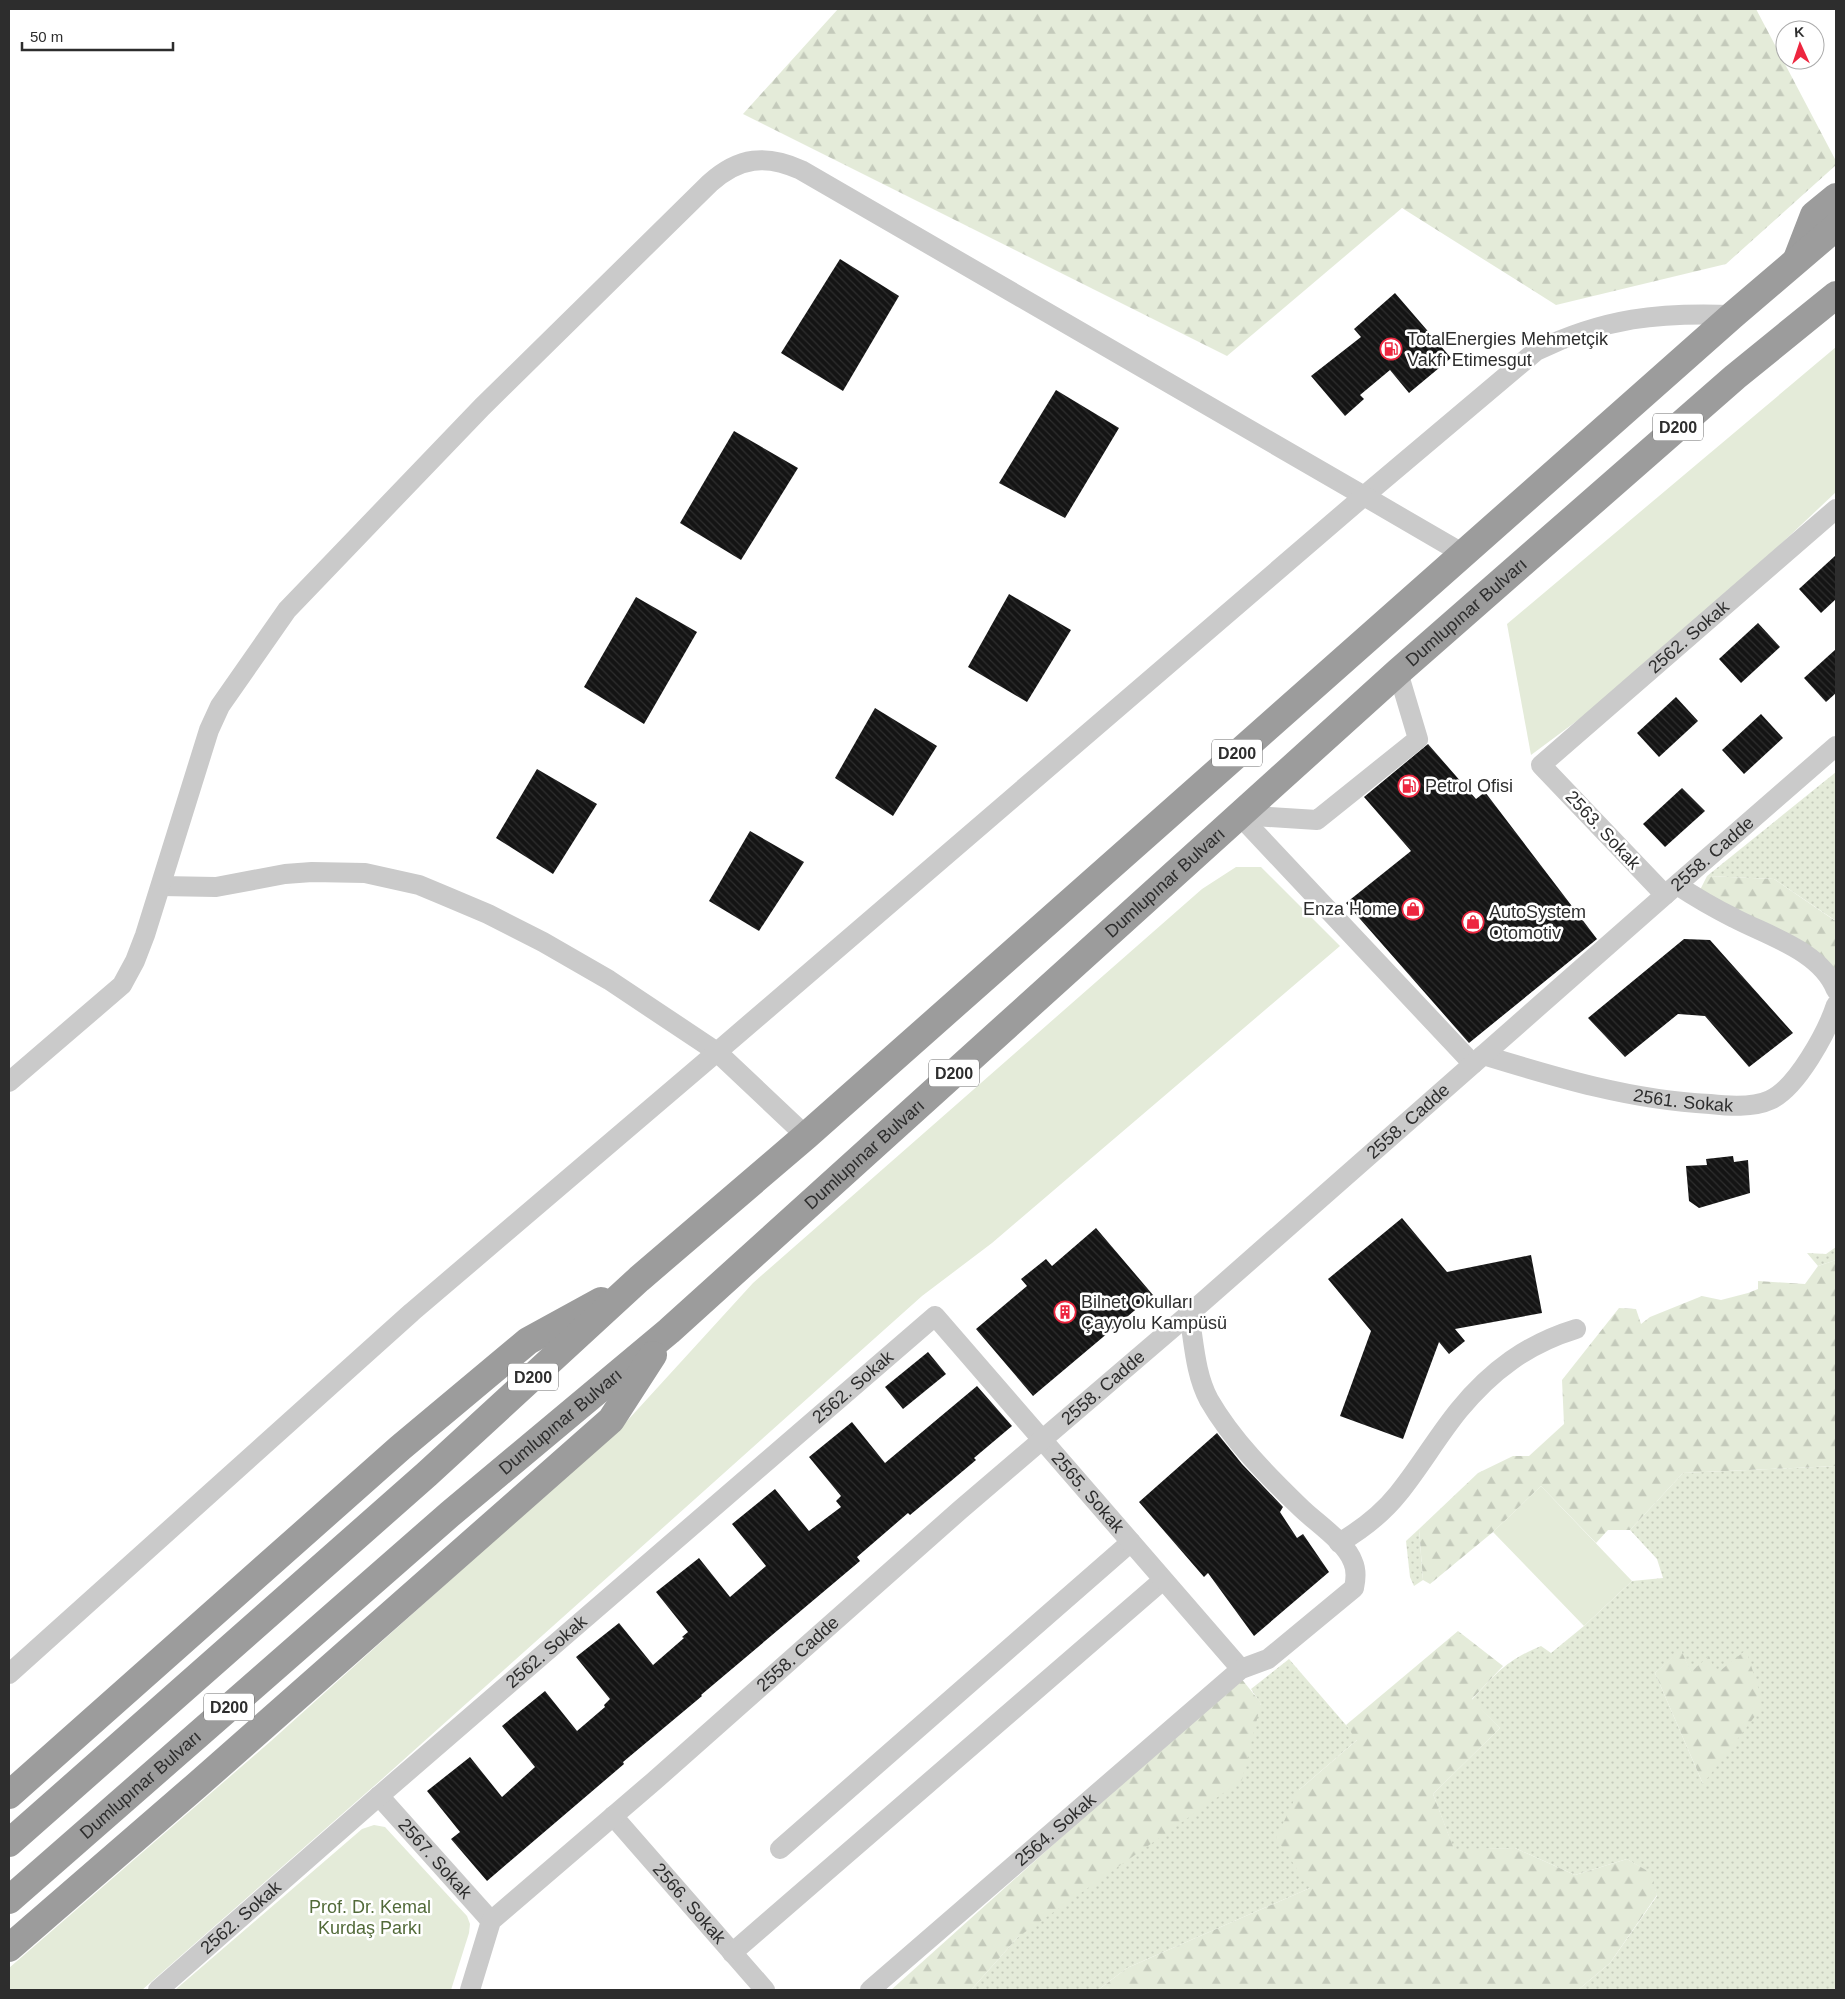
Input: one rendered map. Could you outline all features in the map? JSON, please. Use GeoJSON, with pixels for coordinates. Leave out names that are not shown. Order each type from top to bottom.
{"type":"FeatureCollection","features":[{"type":"Feature","properties":{"kind":"highway"},"geometry":{"type":"LineString","coordinates":[[1796,260],[1814,216],[1836,197]]}},
{"type":"Feature","properties":{"kind":"highway","name":"D200"},"geometry":{"type":"LineString","coordinates":[[9,1844],[427,1474],[640,1279],[806,1136],[1462,553],[1836,227]]}},
{"type":"Feature","properties":{"kind":"highway","name":"Dumlupınar Bulvarı"},"geometry":{"type":"LineString","coordinates":[[9,1900],[450,1514],[668,1331],[1398,672],[1735,377],[1833,300]]}},
{"type":"Feature","properties":{"kind":"highway"},"geometry":{"type":"LineString","coordinates":[[9,1795],[400,1448],[528,1341],[640,1279]]}},
{"type":"Feature","properties":{"kind":"highway"},"geometry":{"type":"LineString","coordinates":[[9,1948],[188,1793],[611,1420],[668,1331]]}},
{"type":"Feature","properties":{"kind":"street"},"geometry":{"type":"LineString","coordinates":[[9,1082],[122,985],[135,962],[161,886],[199,757],[209,730],[220,706],[288,610],[482,406],[710,183],[728,168],[740,163],[763,160],[776,161],[801,170],[1462,553]]}},
{"type":"Feature","properties":{"kind":"street"},"geometry":{"type":"LineString","coordinates":[[9,1674],[412,1312],[1364,496],[1536,351],[1566,337],[1632,318],[1699,314],[1733,315]]}},
{"type":"Feature","properties":{"kind":"street","name":"2562. Sokak"},"geometry":{"type":"LineString","coordinates":[[1542,765],[1836,509]]}},
{"type":"Feature","properties":{"kind":"street"},"geometry":{"type":"LineString","coordinates":[[1239,815],[1318,820],[1418,739],[1398,672]]}},
{"type":"Feature","properties":{"kind":"street","name":"2558. Cadde"},"geometry":{"type":"LineString","coordinates":[[491,1921],[886,1575],[1190,1314],[1836,746]]}},
{"type":"Feature","properties":{"kind":"street","name":"2563. Sokak"},"geometry":{"type":"LineString","coordinates":[[1542,765],[1671,890]]}},
{"type":"Feature","properties":{"kind":"street"},"geometry":{"type":"LineString","coordinates":[[1239,815],[1478,1059]]}},
{"type":"Feature","properties":{"kind":"street"},"geometry":{"type":"LineString","coordinates":[[161,886],[216,887],[285,874],[312,872],[365,873],[418,886],[488,914],[609,980],[717,1052],[806,1136]]}},
{"type":"Feature","properties":{"kind":"street"},"geometry":{"type":"LineString","coordinates":[[1671,890],[1797,948],[1824,971],[1836,990]]}},
{"type":"Feature","properties":{"kind":"street","name":"2561. Sokak"},"geometry":{"type":"LineString","coordinates":[[1478,1059],[1630,1095],[1699,1104],[1756,1104],[1769,1101],[1778,1096],[1798,1074],[1820,1041],[1836,1005]]}},
{"type":"Feature","properties":{"kind":"street"},"geometry":{"type":"LineString","coordinates":[[1190,1314],[1195,1354],[1203,1386],[1218,1414],[1261,1468],[1292,1500],[1339,1543],[1353,1561],[1357,1575],[1354,1588],[1268,1659],[1241,1669]]}},
{"type":"Feature","properties":{"kind":"street","name":"2562. Sokak"},"geometry":{"type":"LineString","coordinates":[[158,1990],[379,1796],[935,1316]]}},
{"type":"Feature","properties":{"kind":"street","name":"2565. Sokak"},"geometry":{"type":"LineString","coordinates":[[935,1316],[1241,1669]]}},
{"type":"Feature","properties":{"kind":"street"},"geometry":{"type":"LineString","coordinates":[[1339,1543],[1365,1526],[1397,1496],[1458,1411],[1490,1377],[1522,1353],[1554,1337],[1576,1329]]}},
{"type":"Feature","properties":{"kind":"street"},"geometry":{"type":"LineString","coordinates":[[780,1849],[1131,1542]]}},
{"type":"Feature","properties":{"kind":"street"},"geometry":{"type":"LineString","coordinates":[[732,1953],[1163,1580]]}},
{"type":"Feature","properties":{"kind":"street","name":"2564. Sokak"},"geometry":{"type":"LineString","coordinates":[[870,1990],[1241,1669]]}},
{"type":"Feature","properties":{"kind":"street","name":"2567. Sokak"},"geometry":{"type":"LineString","coordinates":[[379,1796],[491,1921]]}},
{"type":"Feature","properties":{"kind":"street","name":"2566. Sokak"},"geometry":{"type":"LineString","coordinates":[[613,1816],[765,1990]]}},
{"type":"Feature","properties":{"kind":"street"},"geometry":{"type":"LineString","coordinates":[[470,1990],[491,1921]]}},
{"type":"Feature","properties":{"kind":"green space"},"geometry":{"type":"Polygon","coordinates":[[[838,9],[1756,9],[1775,45],[1775,70],[1788,70],[1836,161],[1836,165],[1726,264],[1556,305],[1402,208],[1227,356],[743,114],[838,9]]]}},
{"type":"Feature","properties":{"kind":"green space"},"geometry":{"type":"Polygon","coordinates":[[[1836,347],[1836,492],[1725,597],[1609,697],[1531,755],[1507,624],[1836,347]]]}},
{"type":"Feature","properties":{"kind":"green space"},"geometry":{"type":"Polygon","coordinates":[[[1836,772],[1836,921],[1774,879],[1707,876],[1836,772]]]}},
{"type":"Feature","properties":{"kind":"green space"},"geometry":{"type":"Polygon","coordinates":[[[1236,867],[1261,867],[1340,946],[992,1243],[922,1296],[382,1779],[142,1990],[9,1990],[9,1968],[271,1741],[627,1421],[753,1283],[1202,889],[1236,867]]]}},
{"type":"Feature","properties":{"kind":"green space"},"geometry":{"type":"Polygon","coordinates":[[[1707,876],[1774,879],[1836,921],[1836,971],[1700,890],[1707,876]]]}},
{"type":"Feature","properties":{"kind":"green space"},"geometry":{"type":"Polygon","coordinates":[[[1836,1247],[1836,1260],[1818,1266],[1807,1253],[1826,1254],[1836,1247]]]}},
{"type":"Feature","properties":{"kind":"green space"},"geometry":{"type":"Polygon","coordinates":[[[1836,1260],[1836,1466],[1683,1473],[1630,1530],[1608,1530],[1596,1543],[1541,1486],[1493,1532],[1430,1584],[1423,1580],[1419,1529],[1478,1473],[1513,1456],[1529,1456],[1564,1424],[1562,1380],[1619,1308],[1636,1309],[1641,1324],[1650,1317],[1702,1296],[1721,1300],[1748,1293],[1758,1289],[1758,1281],[1805,1284],[1818,1266],[1836,1260]]]}},
{"type":"Feature","properties":{"kind":"green space"},"geometry":{"type":"Polygon","coordinates":[[[1836,1466],[1836,1990],[1578,1990],[1610,1963],[1657,1896],[1650,1873],[1627,1859],[1575,1875],[1515,1848],[1454,1850],[1433,1794],[1500,1728],[1472,1700],[1495,1675],[1511,1662],[1541,1646],[1551,1653],[1584,1626],[1632,1581],[1663,1578],[1657,1559],[1630,1530],[1683,1473],[1836,1466]],[[1681,1651],[1655,1673],[1703,1784],[1716,1674],[1691,1673],[1681,1651]]]}},
{"type":"Feature","properties":{"kind":"green space"},"geometry":{"type":"Polygon","coordinates":[[[1541,1486],[1632,1581],[1584,1626],[1493,1532],[1541,1486]]]}},
{"type":"Feature","properties":{"kind":"green space"},"geometry":{"type":"Polygon","coordinates":[[[1419,1529],[1423,1580],[1414,1586],[1410,1577],[1406,1541],[1419,1529]]]}},
{"type":"Feature","properties":{"kind":"green space"},"geometry":{"type":"Polygon","coordinates":[[[1458,1631],[1503,1666],[1472,1699],[1500,1728],[1433,1794],[1454,1849],[1515,1848],[1575,1875],[1627,1859],[1651,1873],[1657,1895],[1610,1963],[1578,1990],[1098,1990],[1127,1968],[1310,1888],[1276,1838],[1299,1790],[1357,1740],[1346,1725],[1458,1631]]]}},
{"type":"Feature","properties":{"kind":"green space"},"geometry":{"type":"Polygon","coordinates":[[[1681,1650],[1691,1672],[1709,1656],[1716,1674],[1746,1650],[1759,1690],[1759,1711],[1703,1784],[1655,1673],[1681,1650]]]}},
{"type":"Feature","properties":{"kind":"green space"},"geometry":{"type":"Polygon","coordinates":[[[1289,1659],[1358,1739],[1299,1790],[1310,1888],[1127,1968],[1098,1990],[971,1990],[1018,1937],[1261,1704],[1251,1689],[1289,1659]]]}},
{"type":"Feature","properties":{"kind":"green space"},"geometry":{"type":"Polygon","coordinates":[[[1240,1677],[1261,1703],[1242,1780],[1018,1937],[971,1990],[891,1990],[1240,1677]]]}},
{"type":"Feature","properties":{"kind":"green space","name":"Prof. Dr. Kemal Kurdaş Parkı"},"geometry":{"type":"Polygon","coordinates":[[[374,1825],[385,1827],[467,1916],[470,1924],[469,1933],[451,1990],[175,1990],[362,1829],[374,1825]]]}},
{"type":"Feature","properties":{"kind":"building"},"geometry":{"type":"Polygon","coordinates":[[[840,259],[899,296],[843,391],[781,353],[840,259]]]}},
{"type":"Feature","properties":{"kind":"building"},"geometry":{"type":"Polygon","coordinates":[[[1395,293],[1451,358],[1409,393],[1390,370],[1360,395],[1364,399],[1345,416],[1311,376],[1361,337],[1354,329],[1395,293]]]}},
{"type":"Feature","properties":{"kind":"building"},"geometry":{"type":"Polygon","coordinates":[[[1056,390],[1119,428],[1065,518],[999,483],[1056,390]]]}},
{"type":"Feature","properties":{"kind":"building"},"geometry":{"type":"Polygon","coordinates":[[[734,431],[798,468],[741,560],[680,523],[734,431]]]}},
{"type":"Feature","properties":{"kind":"building"},"geometry":{"type":"Polygon","coordinates":[[[1836,555],[1836,599],[1821,613],[1799,589],[1836,555]]]}},
{"type":"Feature","properties":{"kind":"building"},"geometry":{"type":"Polygon","coordinates":[[[1009,594],[1071,630],[1027,702],[968,667],[1009,594]]]}},
{"type":"Feature","properties":{"kind":"building"},"geometry":{"type":"Polygon","coordinates":[[[636,597],[697,632],[644,724],[584,687],[636,597]]]}},
{"type":"Feature","properties":{"kind":"building"},"geometry":{"type":"Polygon","coordinates":[[[1758,623],[1780,647],[1741,683],[1719,659],[1758,623]]]}},
{"type":"Feature","properties":{"kind":"building"},"geometry":{"type":"Polygon","coordinates":[[[1836,649],[1836,693],[1826,702],[1804,678],[1836,649]]]}},
{"type":"Feature","properties":{"kind":"building"},"geometry":{"type":"Polygon","coordinates":[[[1676,697],[1698,721],[1659,757],[1637,733],[1676,697]]]}},
{"type":"Feature","properties":{"kind":"building"},"geometry":{"type":"Polygon","coordinates":[[[875,708],[937,746],[893,816],[835,778],[875,708]]]}},
{"type":"Feature","properties":{"kind":"building"},"geometry":{"type":"Polygon","coordinates":[[[1761,714],[1783,738],[1744,774],[1722,750],[1761,714]]]}},
{"type":"Feature","properties":{"kind":"building","name":"AutoSystem Otomotiv"},"geometry":{"type":"Polygon","coordinates":[[[1428,744],[1476,799],[1485,792],[1597,939],[1469,1043],[1346,903],[1411,851],[1364,797],[1428,744]]]}},
{"type":"Feature","properties":{"kind":"building"},"geometry":{"type":"Polygon","coordinates":[[[537,769],[597,804],[553,874],[496,838],[537,769]]]}},
{"type":"Feature","properties":{"kind":"building"},"geometry":{"type":"Polygon","coordinates":[[[1682,788],[1705,811],[1665,847],[1643,824],[1682,788]]]}},
{"type":"Feature","properties":{"kind":"building"},"geometry":{"type":"Polygon","coordinates":[[[750,831],[804,862],[759,931],[709,901],[750,831]]]}},
{"type":"Feature","properties":{"kind":"building"},"geometry":{"type":"Polygon","coordinates":[[[1684,939],[1710,940],[1793,1033],[1749,1067],[1705,1016],[1678,1014],[1625,1057],[1588,1018],[1684,939]]]}},
{"type":"Feature","properties":{"kind":"building"},"geometry":{"type":"Polygon","coordinates":[[[1733,1156],[1734,1162],[1748,1160],[1750,1193],[1699,1208],[1689,1201],[1686,1166],[1707,1165],[1706,1159],[1733,1156]]]}},
{"type":"Feature","properties":{"kind":"building"},"geometry":{"type":"Polygon","coordinates":[[[1402,1218],[1447,1272],[1531,1255],[1542,1313],[1455,1329],[1465,1341],[1449,1354],[1439,1342],[1403,1439],[1340,1416],[1371,1331],[1328,1279],[1402,1218]]]}},
{"type":"Feature","properties":{"kind":"building","name":"Bilnet Okulları Çayyolu Kampüsü"},"geometry":{"type":"Polygon","coordinates":[[[1096,1228],[1153,1295],[1033,1396],[976,1329],[1027,1286],[1021,1279],[1046,1259],[1052,1266],[1096,1228]]]}},
{"type":"Feature","properties":{"kind":"building"},"geometry":{"type":"Polygon","coordinates":[[[928,1352],[946,1374],[903,1409],[885,1387],[928,1352]]]}},
{"type":"Feature","properties":{"kind":"building"},"geometry":{"type":"Polygon","coordinates":[[[977,1386],[1012,1426],[974,1458],[976,1460],[910,1515],[908,1513],[857,1557],[860,1561],[701,1695],[623,1762],[624,1764],[487,1881],[451,1839],[460,1832],[427,1791],[470,1757],[502,1797],[535,1767],[502,1726],[545,1691],[577,1731],[605,1707],[604,1705],[610,1699],[576,1657],[619,1623],[653,1665],[684,1638],[682,1637],[688,1632],[656,1592],[699,1558],[730,1597],[766,1566],[732,1524],[775,1489],[809,1531],[841,1507],[836,1501],[841,1496],[809,1457],[852,1422],[885,1463],[977,1386]]]}},
{"type":"Feature","properties":{"kind":"building"},"geometry":{"type":"Polygon","coordinates":[[[1217,1433],[1242,1464],[1283,1507],[1280,1512],[1297,1538],[1303,1534],[1329,1572],[1254,1636],[1208,1573],[1204,1577],[1139,1502],[1217,1433]]]}},
{"type":"Feature","properties":{"kind":"place","name":"TotalEnergies Mehmetçik Vakfı Etimesgut"},"geometry":{"type":"Point","coordinates":[1391,349]}},
{"type":"Feature","properties":{"kind":"place","name":"Petrol Ofisi"},"geometry":{"type":"Point","coordinates":[1409,786]}},
{"type":"Feature","properties":{"kind":"place","name":"Enza Home"},"geometry":{"type":"Point","coordinates":[1413,909]}},
{"type":"Feature","properties":{"kind":"place","name":"AutoSystem Otomotiv"},"geometry":{"type":"Point","coordinates":[1473,922]}},
{"type":"Feature","properties":{"kind":"place","name":"Bilnet Okulları Çayyolu Kampüsü"},"geometry":{"type":"Point","coordinates":[1065,1312]}}]}
